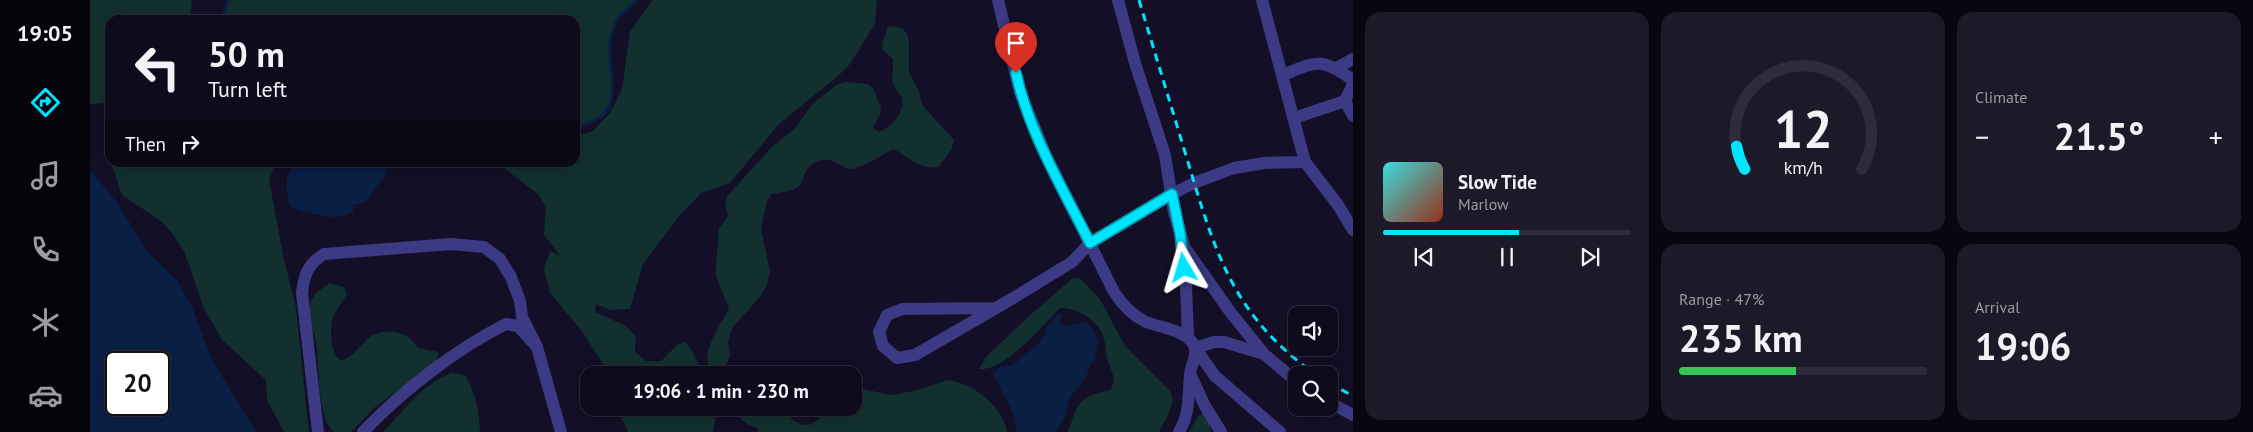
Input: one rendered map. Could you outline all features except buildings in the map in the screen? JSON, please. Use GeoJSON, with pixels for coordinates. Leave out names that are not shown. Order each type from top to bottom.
{"type":"FeatureCollection","features":[{"type":"Feature","properties":{"kind":"lane"},"geometry":{"type":"LineString","coordinates":[[998,0],[1020,92],[1047,158],[1122,304],[1146,322],[1166,326],[1191,343],[1215,376],[1280,432]]}},
{"type":"Feature","properties":{"kind":"lane"},"geometry":{"type":"LineString","coordinates":[[1118,0],[1135,63],[1165,156],[1180,233],[1191,343],[1195,357],[1190,374],[1189,404],[1179,432]]}},
{"type":"Feature","properties":{"kind":"lane"},"geometry":{"type":"LineString","coordinates":[[1262,0],[1305,162],[1338,205],[1353,229]]}},
{"type":"Feature","properties":{"kind":"lane"},"geometry":{"type":"LineString","coordinates":[[1336,68],[1353,59]]}},
{"type":"Feature","properties":{"kind":"lane"},"geometry":{"type":"LineString","coordinates":[[1283,75],[1316,62],[1336,68],[1353,80]]}},
{"type":"Feature","properties":{"kind":"lane"},"geometry":{"type":"LineString","coordinates":[[1294,118],[1345,101],[1353,84]]}},
{"type":"Feature","properties":{"kind":"lane"},"geometry":{"type":"LineString","coordinates":[[1345,101],[1353,116]]}},
{"type":"Feature","properties":{"kind":"lane"},"geometry":{"type":"LineString","coordinates":[[996,308],[902,309],[887,315],[879,332],[883,346],[897,358],[915,356],[996,308],[1072,262],[1090,243],[1172,194],[1234,168],[1264,163],[1305,162]]}},
{"type":"Feature","properties":{"kind":"lane"},"geometry":{"type":"LineString","coordinates":[[1180,233],[1193,261],[1231,313],[1264,354],[1288,374]]}},
{"type":"Feature","properties":{"kind":"lane"},"geometry":{"type":"LineString","coordinates":[[318,432],[302,292],[306,270],[313,261],[324,254],[451,244],[484,247],[500,260],[511,277],[520,301],[522,317],[537,347],[561,432]]}},
{"type":"Feature","properties":{"kind":"lane"},"geometry":{"type":"LineString","coordinates":[[363,432],[414,385],[469,346],[506,324],[518,326],[537,347]]}},
{"type":"Feature","properties":{"kind":"lane"},"geometry":{"type":"LineString","coordinates":[[1191,343],[1224,342],[1264,354]]}},
{"type":"Feature","properties":{"kind":"lane"},"geometry":{"type":"LineString","coordinates":[[1190,374],[1205,406],[1221,432]]}},
{"type":"Feature","properties":{"kind":"lane"},"geometry":{"type":"LineString","coordinates":[[1338,407],[1353,415]]}},
{"type":"Feature","properties":{"kind":"green space"},"geometry":{"type":"Polygon","coordinates":[[[90,0],[192,0],[190,15],[105,15],[105,104],[90,104],[90,0]]]}},
{"type":"Feature","properties":{"kind":"green space"},"geometry":{"type":"Polygon","coordinates":[[[228,0],[637,0],[618,19],[611,38],[612,85],[611,99],[606,111],[595,120],[580,125],[580,15],[224,15],[228,0]]]}},
{"type":"Feature","properties":{"kind":"green space"},"geometry":{"type":"Polygon","coordinates":[[[652,0],[877,0],[875,24],[850,64],[779,124],[730,183],[701,193],[680,215],[643,264],[630,309],[610,310],[596,304],[595,312],[626,326],[636,337],[635,352],[646,361],[661,361],[678,344],[685,342],[699,366],[604,366],[581,330],[550,293],[544,269],[550,251],[560,256],[544,235],[546,207],[538,194],[502,167],[580,167],[580,135],[593,131],[610,113],[622,89],[630,32],[652,0]]]}},
{"type":"Feature","properties":{"kind":"green space"},"geometry":{"type":"Polygon","coordinates":[[[895,26],[903,29],[907,34],[909,42],[909,72],[919,92],[923,106],[954,140],[952,148],[939,167],[921,165],[894,149],[867,164],[851,169],[829,160],[819,161],[807,169],[798,187],[789,191],[772,194],[767,201],[761,229],[770,271],[767,285],[760,297],[732,328],[728,342],[730,356],[725,366],[711,366],[708,363],[707,355],[710,345],[729,309],[716,276],[719,229],[728,216],[725,202],[728,195],[771,148],[795,128],[813,103],[838,84],[846,82],[868,84],[873,88],[881,108],[880,115],[873,127],[878,132],[893,123],[900,113],[902,102],[901,96],[893,83],[893,59],[882,49],[888,27],[895,26]]]}},
{"type":"Feature","properties":{"kind":"green space"},"geometry":{"type":"Polygon","coordinates":[[[112,167],[274,167],[269,179],[283,255],[296,308],[309,432],[284,432],[267,400],[266,380],[222,340],[204,308],[184,251],[161,221],[122,195],[112,167]]]}},
{"type":"Feature","properties":{"kind":"green space"},"geometry":{"type":"Polygon","coordinates":[[[1073,278],[1081,279],[1100,299],[1125,346],[1170,391],[1172,396],[1171,407],[1159,432],[1068,432],[1074,414],[1081,403],[1091,395],[1110,390],[1114,379],[1107,358],[1103,336],[1099,328],[1090,318],[1078,312],[1060,308],[1011,356],[989,368],[979,369],[986,357],[1030,315],[1073,278]]]}},
{"type":"Feature","properties":{"kind":"green space"},"geometry":{"type":"Polygon","coordinates":[[[330,283],[344,287],[347,294],[334,315],[331,327],[333,349],[342,361],[355,352],[370,337],[384,332],[405,335],[418,348],[438,352],[437,360],[375,407],[351,432],[334,432],[329,426],[320,394],[317,350],[309,310],[315,294],[330,283]]]}},
{"type":"Feature","properties":{"kind":"green space"},"geometry":{"type":"Polygon","coordinates":[[[452,373],[465,375],[469,382],[476,403],[480,432],[383,432],[422,391],[452,373]]]}},
{"type":"Feature","properties":{"kind":"green space"},"geometry":{"type":"Polygon","coordinates":[[[947,380],[966,385],[985,397],[1000,413],[1005,422],[1007,432],[757,432],[759,429],[747,424],[738,416],[791,416],[791,419],[798,423],[808,425],[822,416],[862,416],[863,389],[891,395],[919,390],[947,380]]]}},
{"type":"Feature","properties":{"kind":"green space"},"geometry":{"type":"Polygon","coordinates":[[[1204,413],[1211,432],[1189,432],[1198,416],[1204,413]]]}},
{"type":"Feature","properties":{"kind":"green space"},"geometry":{"type":"Polygon","coordinates":[[[621,416],[716,416],[713,432],[628,432],[621,416]]]}},
{"type":"Feature","properties":{"kind":"water"},"geometry":{"type":"Polygon","coordinates":[[[387,167],[385,175],[365,203],[353,205],[353,212],[339,217],[306,212],[290,206],[287,180],[293,168],[387,167]]]}},
{"type":"Feature","properties":{"kind":"water"},"geometry":{"type":"Polygon","coordinates":[[[90,170],[118,204],[147,251],[177,280],[192,307],[212,360],[256,432],[90,432],[90,170]]]}},
{"type":"Feature","properties":{"kind":"water"},"geometry":{"type":"Polygon","coordinates":[[[1060,312],[1062,315],[1059,322],[1064,326],[1087,322],[1090,325],[1095,332],[1097,340],[1096,360],[1090,364],[1087,375],[1070,398],[1064,419],[1056,432],[1016,432],[1014,416],[993,374],[998,368],[1013,365],[1037,345],[1044,336],[1047,326],[1060,312]]]}},
{"type":"Feature","properties":{"kind":"waterway"},"geometry":{"type":"LineString","coordinates":[[224,15],[228,0]]}},
{"type":"Feature","properties":{"kind":"waterway"},"geometry":{"type":"LineString","coordinates":[[580,125],[595,120],[606,111],[611,99],[612,85],[611,38],[618,19],[637,0]]}},
{"type":"Feature","properties":{"kind":"railway"},"geometry":{"type":"LineString","coordinates":[[1139,0],[1205,216],[1228,275],[1244,302],[1263,328],[1287,352],[1305,366]]}},
{"type":"Feature","properties":{"kind":"railway"},"geometry":{"type":"LineString","coordinates":[[1338,388],[1353,396]]}},
{"type":"Feature","properties":{"kind":"route"},"geometry":{"type":"LineString","coordinates":[[1016,73],[1020,92],[1047,158],[1090,243],[1172,194],[1174,213],[1180,233],[1184,268]]}}]}
